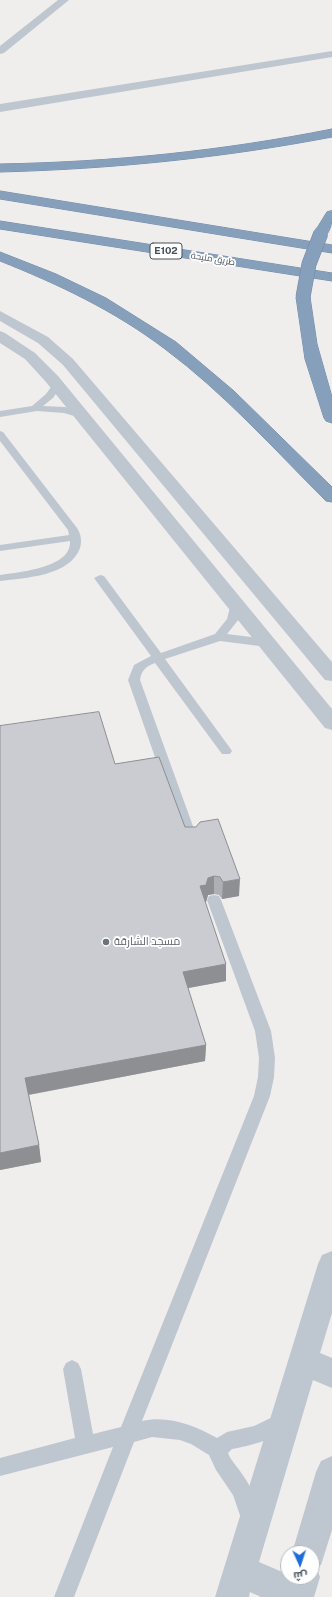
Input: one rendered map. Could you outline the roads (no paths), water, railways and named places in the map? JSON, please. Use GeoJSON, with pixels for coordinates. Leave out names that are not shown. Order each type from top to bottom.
{"type":"FeatureCollection","features":[{"type":"Feature","properties":{"kind":"highway"},"geometry":{"type":"LineString","coordinates":[[0,168],[86,165],[163,159],[248,149],[332,133]]}},
{"type":"Feature","properties":{"kind":"highway"},"geometry":{"type":"LineString","coordinates":[[0,195],[332,249]]}},
{"type":"Feature","properties":{"kind":"highway","name":"طريق مليحة"},"geometry":{"type":"LineString","coordinates":[[0,206],[332,257]]}},
{"type":"Feature","properties":{"kind":"highway"},"geometry":{"type":"LineString","coordinates":[[332,215],[321,233],[309,264],[303,298],[305,325],[310,355],[319,386],[332,418]]}},
{"type":"Feature","properties":{"kind":"highway","name":"طريق مليحة"},"geometry":{"type":"LineString","coordinates":[[0,225],[332,277]]}},
{"type":"Feature","properties":{"kind":"highway"},"geometry":{"type":"LineString","coordinates":[[0,256],[56,279],[98,299],[162,339],[220,386],[332,497]]}},
{"type":"Feature","properties":{"kind":"street"},"geometry":{"type":"LineString","coordinates":[[0,51],[64,0]]}},
{"type":"Feature","properties":{"kind":"street"},"geometry":{"type":"LineString","coordinates":[[0,108],[332,54]]}},
{"type":"Feature","properties":{"kind":"street"},"geometry":{"type":"LineString","coordinates":[[0,315],[43,340],[68,362],[332,675]]}},
{"type":"Feature","properties":{"kind":"street"},"geometry":{"type":"LineString","coordinates":[[0,336],[30,356],[57,385],[221,586],[236,607],[332,723]]}},
{"type":"Feature","properties":{"kind":"street"},"geometry":{"type":"LineString","coordinates":[[221,586],[248,576]]}},
{"type":"Feature","properties":{"kind":"street"},"geometry":{"type":"LineString","coordinates":[[271,648],[304,641]]}},
{"type":"Feature","properties":{"kind":"street"},"geometry":{"type":"LineString","coordinates":[[299,1590],[236,1584],[332,1264]]}},
{"type":"Feature","properties":{"kind":"street"},"geometry":{"type":"LineString","coordinates":[[303,1361],[332,1373]]}},
{"type":"Feature","properties":{"kind":"street"},"geometry":{"type":"LineString","coordinates":[[311,1545],[332,1472]]}},
{"type":"Feature","properties":{"kind":"lane"},"geometry":{"type":"LineString","coordinates":[[37,408],[37,405],[50,396],[57,385]]}},
{"type":"Feature","properties":{"kind":"lane"},"geometry":{"type":"LineString","coordinates":[[0,414],[37,408],[65,410],[81,415]]}},
{"type":"Feature","properties":{"kind":"lane"},"geometry":{"type":"LineString","coordinates":[[0,434],[73,530],[76,537],[75,547],[72,553],[59,564],[39,572],[0,578]]}},
{"type":"Feature","properties":{"kind":"lane"},"geometry":{"type":"LineString","coordinates":[[0,548],[76,537]]}},
{"type":"Feature","properties":{"kind":"lane"},"geometry":{"type":"LineString","coordinates":[[100,578],[226,751]]}},
{"type":"Feature","properties":{"kind":"lane"},"geometry":{"type":"LineString","coordinates":[[219,637],[233,620],[236,607]]}},
{"type":"Feature","properties":{"kind":"lane"},"geometry":{"type":"LineString","coordinates":[[192,840],[134,680],[135,674],[138,668],[148,661],[219,637],[271,648]]}},
{"type":"Feature","properties":{"kind":"lane"},"geometry":{"type":"LineString","coordinates":[[64,1597],[262,1096],[266,1077],[267,1058],[263,1031],[214,900]]}},
{"type":"Feature","properties":{"kind":"lane"},"geometry":{"type":"LineString","coordinates":[[72,1369],[86,1446]]}},
{"type":"Feature","properties":{"kind":"lane"},"geometry":{"type":"LineString","coordinates":[[251,1533],[246,1501],[239,1486],[218,1455],[218,1449],[227,1441],[256,1435],[286,1419]]}},
{"type":"Feature","properties":{"kind":"lane"},"geometry":{"type":"LineString","coordinates":[[0,1467],[152,1428],[165,1428],[195,1436],[218,1449]]}},
{"type":"Feature","properties":{"kind":"place","name":"مسجد الشارقة"},"geometry":{"type":"Point","coordinates":[106,942]}}]}
